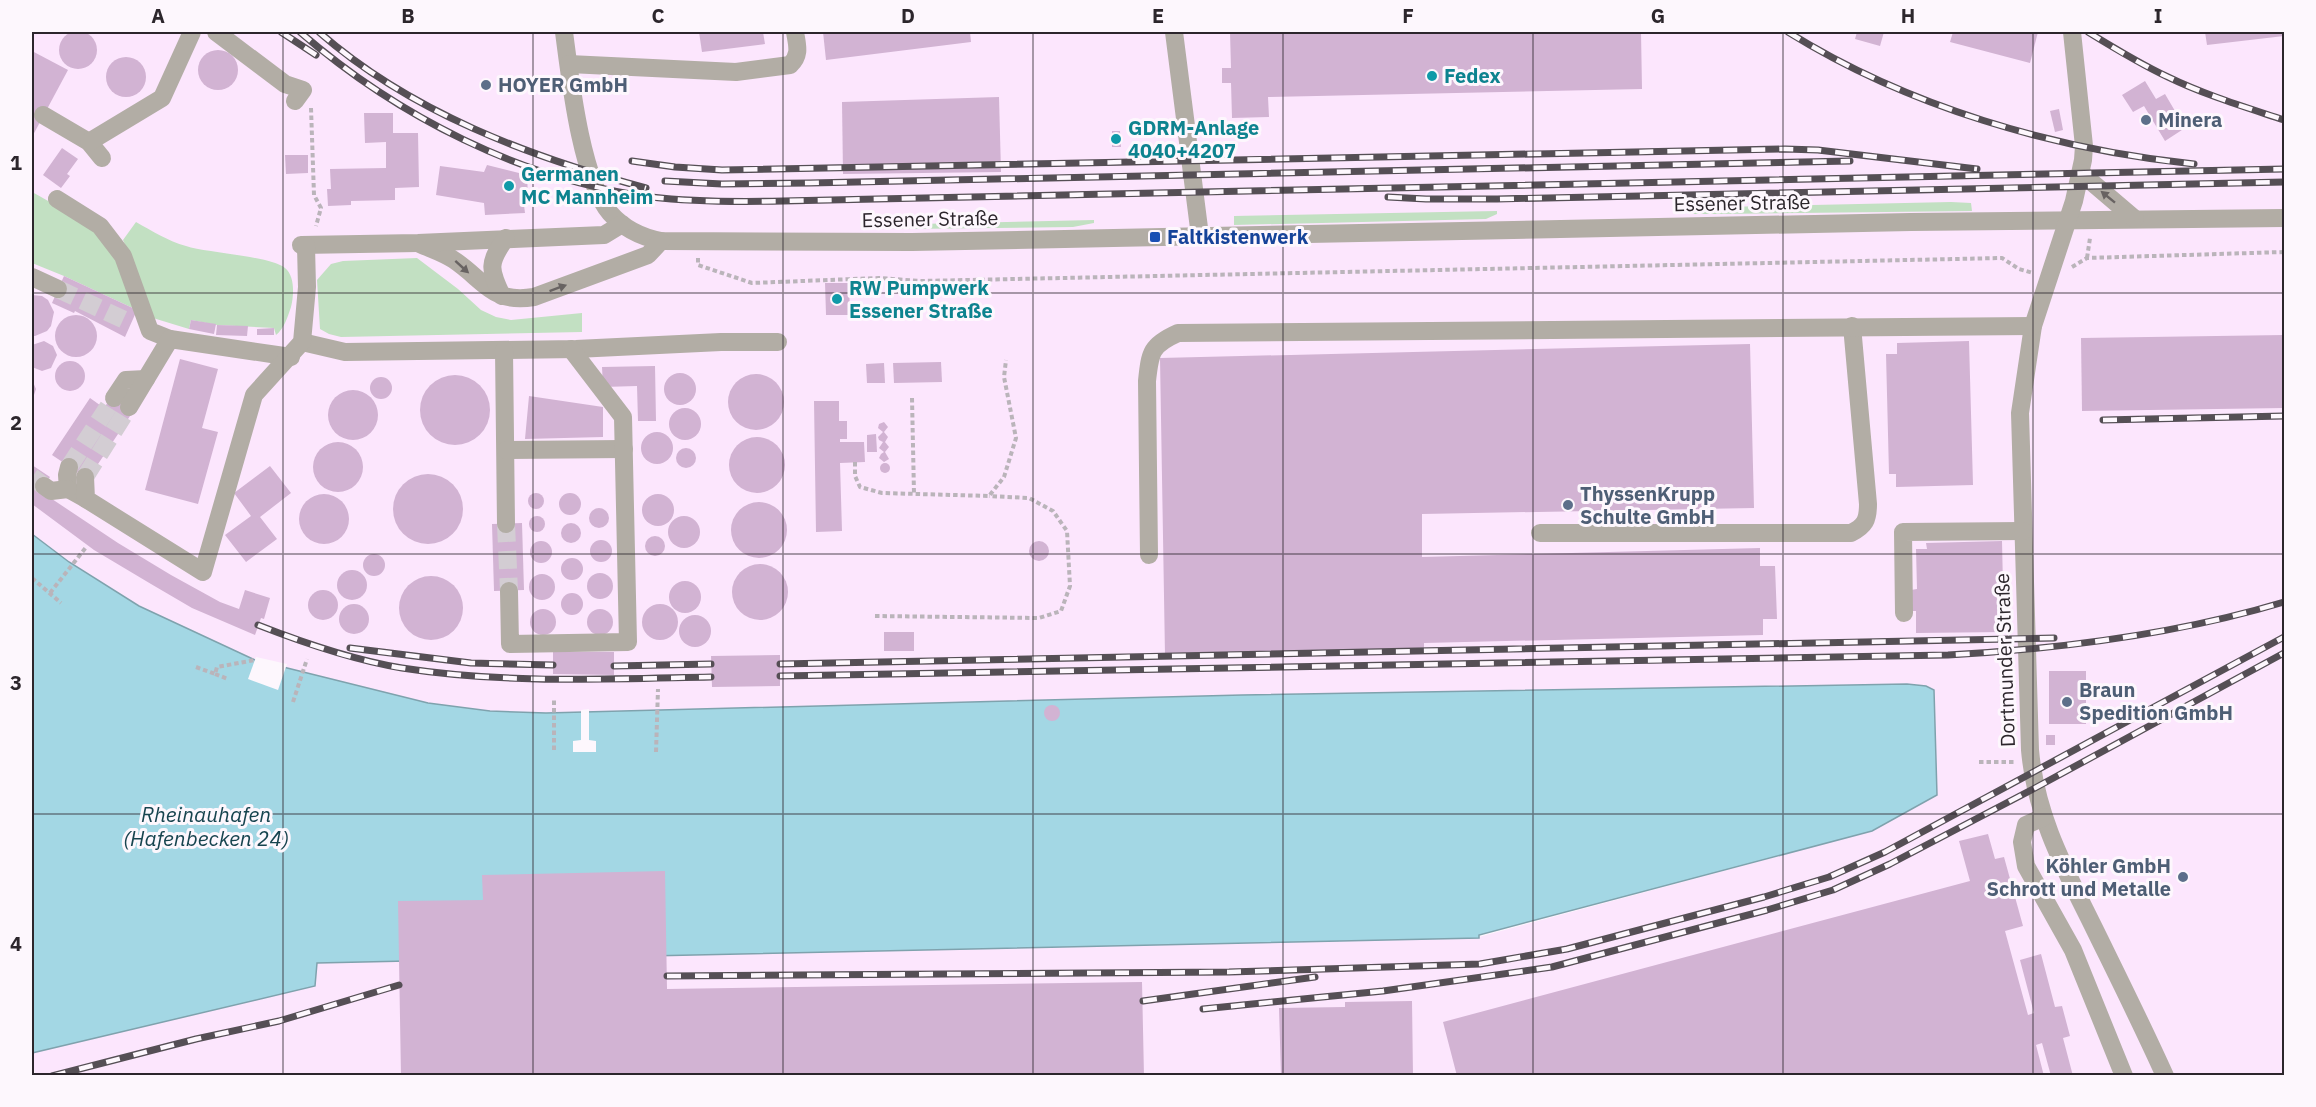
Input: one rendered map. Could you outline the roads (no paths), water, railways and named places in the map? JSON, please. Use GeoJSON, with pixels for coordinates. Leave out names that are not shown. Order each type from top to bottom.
{"type":"FeatureCollection","features":[{"type":"Feature","properties":{"kind":"street"},"geometry":{"type":"LineString","coordinates":[[89,142],[162,98],[192,32]]}},
{"type":"Feature","properties":{"kind":"street"},"geometry":{"type":"LineString","coordinates":[[216,32],[285,84],[303,90],[296,99]]}},
{"type":"Feature","properties":{"kind":"street"},"geometry":{"type":"LineString","coordinates":[[44,486],[51,491],[68,489],[203,572],[254,395],[291,357],[302,342],[307,287],[304,246],[604,236],[622,224],[609,213],[591,173],[580,133],[564,32]]}},
{"type":"Feature","properties":{"kind":"street"},"geometry":{"type":"LineString","coordinates":[[568,64],[736,72],[790,65],[796,59],[798,49],[795,32]]}},
{"type":"Feature","properties":{"kind":"street"},"geometry":{"type":"LineString","coordinates":[[1174,32],[1200,236]]}},
{"type":"Feature","properties":{"kind":"street","name":"Dortmunder Straße"},"geometry":{"type":"LineString","coordinates":[[2072,32],[2084,146],[2081,173],[2053,271],[2033,326],[2020,413],[2031,762],[2035,788],[2053,845],[2165,1076]]}},
{"type":"Feature","properties":{"kind":"street"},"geometry":{"type":"LineString","coordinates":[[44,115],[89,142],[102,158]]}},
{"type":"Feature","properties":{"kind":"street"},"geometry":{"type":"LineString","coordinates":[[2081,173],[2135,219]]}},
{"type":"Feature","properties":{"kind":"street"},"geometry":{"type":"LineString","coordinates":[[57,199],[100,226],[123,256],[150,331]]}},
{"type":"Feature","properties":{"kind":"street","name":"Essener Straße"},"geometry":{"type":"LineString","coordinates":[[622,224],[631,231],[659,241],[912,242],[2284,218]]}},
{"type":"Feature","properties":{"kind":"street"},"geometry":{"type":"LineString","coordinates":[[502,297],[492,275],[494,255],[506,238]]}},
{"type":"Feature","properties":{"kind":"street"},"geometry":{"type":"LineString","coordinates":[[418,243],[453,259],[486,288],[502,297],[518,300],[534,297],[648,255],[659,241]]}},
{"type":"Feature","properties":{"kind":"street"},"geometry":{"type":"LineString","coordinates":[[32,277],[58,289]]}},
{"type":"Feature","properties":{"kind":"street"},"geometry":{"type":"LineString","coordinates":[[131,323],[170,339],[291,357]]}},
{"type":"Feature","properties":{"kind":"street"},"geometry":{"type":"LineString","coordinates":[[1540,533],[1851,533],[1862,528],[1868,518],[1868,504],[1852,326]]}},
{"type":"Feature","properties":{"kind":"street"},"geometry":{"type":"LineString","coordinates":[[1149,555],[1149,359],[1155,346],[1179,333],[2033,326]]}},
{"type":"Feature","properties":{"kind":"street"},"geometry":{"type":"LineString","coordinates":[[122,402],[146,379],[170,339]]}},
{"type":"Feature","properties":{"kind":"street"},"geometry":{"type":"LineString","coordinates":[[302,342],[345,352],[571,349],[721,342],[778,342]]}},
{"type":"Feature","properties":{"kind":"street"},"geometry":{"type":"LineString","coordinates":[[508,591],[510,644],[628,642],[623,417],[571,349]]}},
{"type":"Feature","properties":{"kind":"street"},"geometry":{"type":"LineString","coordinates":[[504,350],[506,524]]}},
{"type":"Feature","properties":{"kind":"street"},"geometry":{"type":"LineString","coordinates":[[506,450],[624,449]]}},
{"type":"Feature","properties":{"kind":"street"},"geometry":{"type":"LineString","coordinates":[[68,489],[69,467]]}},
{"type":"Feature","properties":{"kind":"street"},"geometry":{"type":"LineString","coordinates":[[85,477],[86,499]]}},
{"type":"Feature","properties":{"kind":"street"},"geometry":{"type":"LineString","coordinates":[[1904,613],[1903,532],[2023,531]]}},
{"type":"Feature","properties":{"kind":"street"},"geometry":{"type":"LineString","coordinates":[[2044,818],[2026,825],[2022,842],[2026,866],[2073,950],[2124,1076]]}},
{"type":"Feature","properties":{"kind":"water","name":"Rheinauhafen (Hafenbecken 24)"},"geometry":{"type":"Polygon","coordinates":[[[32,534],[69,562],[139,606],[255,660],[428,703],[490,711],[546,713],[1242,695],[1907,684],[1926,686],[1934,690],[1937,795],[1872,831],[1479,935],[1479,938],[317,963],[315,986],[32,1053],[32,534]]]}},
{"type":"Feature","properties":{"kind":"tunnel"},"geometry":{"type":"LineString","coordinates":[[58,289],[131,323]]}},
{"type":"Feature","properties":{"kind":"tunnel"},"geometry":{"type":"LineString","coordinates":[[69,467],[114,398]]}},
{"type":"Feature","properties":{"kind":"tunnel"},"geometry":{"type":"LineString","coordinates":[[85,477],[129,407]]}},
{"type":"Feature","properties":{"kind":"tunnel"},"geometry":{"type":"LineString","coordinates":[[32,477],[44,486]]}},
{"type":"Feature","properties":{"kind":"tunnel"},"geometry":{"type":"LineString","coordinates":[[506,524],[509,591]]}},
{"type":"Feature","properties":{"kind":"railway"},"geometry":{"type":"LineString","coordinates":[[281,32],[316,55]]}},
{"type":"Feature","properties":{"kind":"railway"},"geometry":{"type":"LineString","coordinates":[[300,32],[378,91],[464,140],[555,176],[651,197],[684,200],[766,201],[2284,169]]}},
{"type":"Feature","properties":{"kind":"railway"},"geometry":{"type":"LineString","coordinates":[[319,32],[392,86],[473,128],[559,162],[646,188]]}},
{"type":"Feature","properties":{"kind":"railway"},"geometry":{"type":"LineString","coordinates":[[1788,32],[1834,59],[1883,82],[1932,103],[1984,121],[2088,148],[2194,164]]}},
{"type":"Feature","properties":{"kind":"railway"},"geometry":{"type":"LineString","coordinates":[[2088,32],[2137,61],[2182,83],[2284,120]]}},
{"type":"Feature","properties":{"kind":"railway"},"geometry":{"type":"LineString","coordinates":[[632,161],[722,170],[1785,149],[1818,150],[1977,169]]}},
{"type":"Feature","properties":{"kind":"railway"},"geometry":{"type":"LineString","coordinates":[[665,181],[722,184],[810,183],[1850,161]]}},
{"type":"Feature","properties":{"kind":"railway"},"geometry":{"type":"LineString","coordinates":[[1388,197],[1497,199],[2284,182]]}},
{"type":"Feature","properties":{"kind":"railway"},"geometry":{"type":"LineString","coordinates":[[2103,420],[2284,416]]}},
{"type":"Feature","properties":{"kind":"railway"},"geometry":{"type":"LineString","coordinates":[[780,676],[1948,655],[2032,649],[2118,638],[2202,623],[2284,602]]}},
{"type":"Feature","properties":{"kind":"railway"},"geometry":{"type":"LineString","coordinates":[[258,625],[347,656],[384,665],[440,673],[556,679],[711,677]]}},
{"type":"Feature","properties":{"kind":"railway"},"geometry":{"type":"LineString","coordinates":[[667,976],[1229,972],[1480,964],[1567,949],[1764,897],[1829,877],[1885,852],[2284,637]]}},
{"type":"Feature","properties":{"kind":"railway"},"geometry":{"type":"LineString","coordinates":[[780,664],[2054,638]]}},
{"type":"Feature","properties":{"kind":"railway"},"geometry":{"type":"LineString","coordinates":[[350,648],[471,663],[553,665]]}},
{"type":"Feature","properties":{"kind":"railway"},"geometry":{"type":"LineString","coordinates":[[1203,1009],[1383,991],[1552,967],[1767,910],[1833,890],[1890,864],[2035,788],[2284,653]]}},
{"type":"Feature","properties":{"kind":"railway"},"geometry":{"type":"LineString","coordinates":[[614,666],[711,664]]}},
{"type":"Feature","properties":{"kind":"railway"},"geometry":{"type":"LineString","coordinates":[[1143,1001],[1315,977]]}},
{"type":"Feature","properties":{"kind":"railway"},"geometry":{"type":"LineString","coordinates":[[52,1076],[196,1039],[279,1021],[399,985]]}},
{"type":"Feature","properties":{"kind":"place","name":"Fedex"},"geometry":{"type":"Point","coordinates":[1432,76]}},
{"type":"Feature","properties":{"kind":"place","name":"HOYER GmbH"},"geometry":{"type":"Point","coordinates":[486,85]}},
{"type":"Feature","properties":{"kind":"place","name":"Minera"},"geometry":{"type":"Point","coordinates":[2146,120]}},
{"type":"Feature","properties":{"kind":"place","name":"GDRM-Anlage 4040+4207"},"geometry":{"type":"Point","coordinates":[1116,139]}},
{"type":"Feature","properties":{"kind":"place","name":"Germanen MC Mannheim"},"geometry":{"type":"Point","coordinates":[509,186]}},
{"type":"Feature","properties":{"kind":"place","name":"Faltkistenwerk"},"geometry":{"type":"Point","coordinates":[1155,237]}},
{"type":"Feature","properties":{"kind":"place","name":"RW Pumpwerk Essener Straße"},"geometry":{"type":"Point","coordinates":[837,299]}},
{"type":"Feature","properties":{"kind":"place","name":"ThyssenKrupp Schulte GmbH"},"geometry":{"type":"Point","coordinates":[1568,505]}},
{"type":"Feature","properties":{"kind":"place","name":"Braun Spedition GmbH"},"geometry":{"type":"Point","coordinates":[2067,702]}},
{"type":"Feature","properties":{"kind":"place","name":"Köhler GmbH Schrott und Metalle"},"geometry":{"type":"Point","coordinates":[2183,877]}}]}
